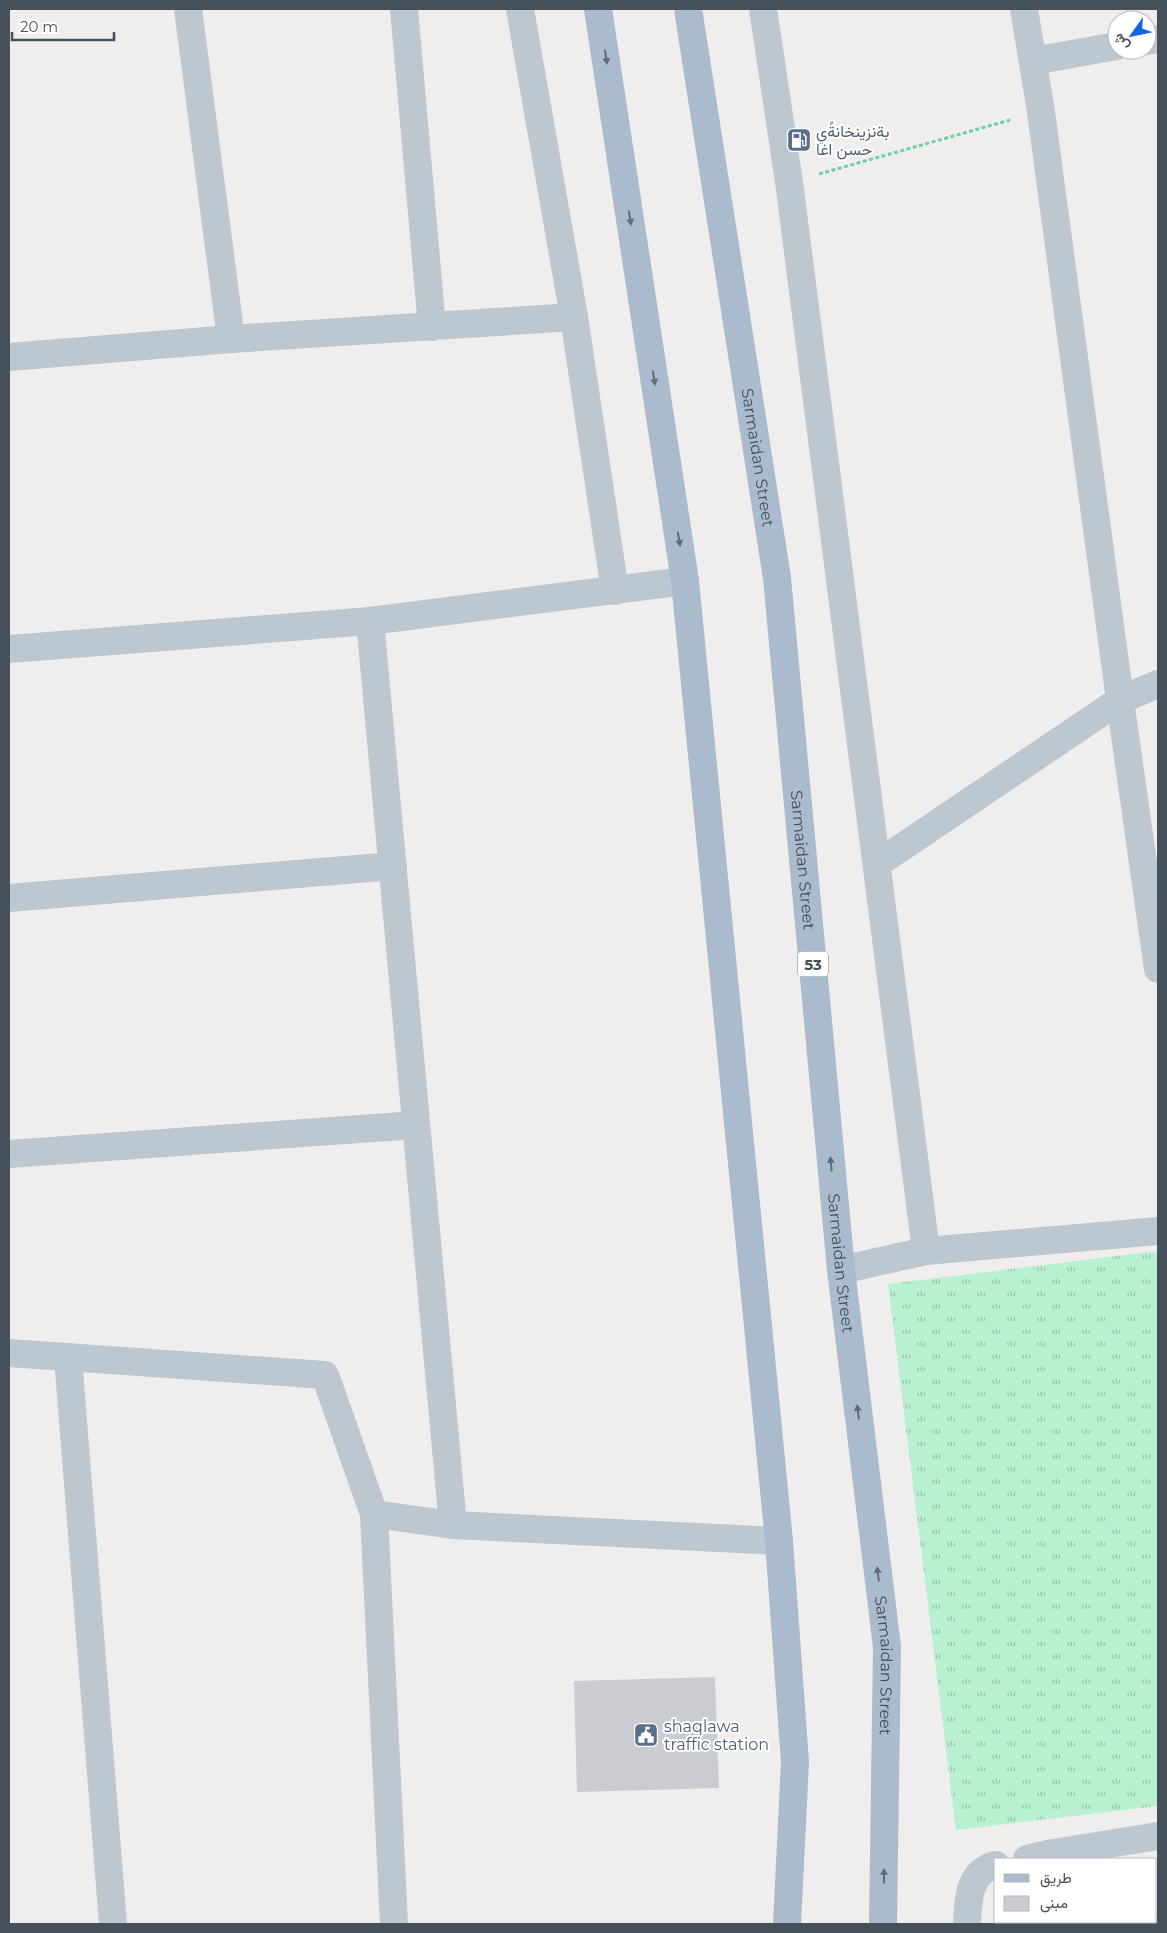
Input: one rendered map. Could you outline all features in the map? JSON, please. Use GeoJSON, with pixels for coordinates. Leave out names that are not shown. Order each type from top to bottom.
{"type":"FeatureCollection","features":[{"type":"Feature","properties":{"kind":"main road"},"geometry":{"type":"LineString","coordinates":[[598,9],[685,582],[779,1541],[795,1762],[787,1924]]}},
{"type":"Feature","properties":{"kind":"main road","name":"Sarmaidan Street"},"geometry":{"type":"LineString","coordinates":[[688,9],[777,578],[841,1270],[887,1647],[883,1924]]}},
{"type":"Feature","properties":{"kind":"street"},"geometry":{"type":"LineString","coordinates":[[188,9],[231,339]]}},
{"type":"Feature","properties":{"kind":"street"},"geometry":{"type":"LineString","coordinates":[[404,9],[432,327]]}},
{"type":"Feature","properties":{"kind":"street"},"geometry":{"type":"LineString","coordinates":[[520,9],[574,318],[615,591]]}},
{"type":"Feature","properties":{"kind":"street"},"geometry":{"type":"LineString","coordinates":[[763,9],[790,182],[926,1251]]}},
{"type":"Feature","properties":{"kind":"street"},"geometry":{"type":"LineString","coordinates":[[1024,9],[1041,112],[1120,700],[1158,962]]}},
{"type":"Feature","properties":{"kind":"street"},"geometry":{"type":"LineString","coordinates":[[1033,62],[1107,48]]}},
{"type":"Feature","properties":{"kind":"street"},"geometry":{"type":"LineString","coordinates":[[9,357],[231,339],[574,318]]}},
{"type":"Feature","properties":{"kind":"street"},"geometry":{"type":"LineString","coordinates":[[9,649],[370,620],[685,582]]}},
{"type":"Feature","properties":{"kind":"street"},"geometry":{"type":"LineString","coordinates":[[370,620],[453,1525]]}},
{"type":"Feature","properties":{"kind":"street"},"geometry":{"type":"LineString","coordinates":[[877,864],[1120,700],[1158,684]]}},
{"type":"Feature","properties":{"kind":"street"},"geometry":{"type":"LineString","coordinates":[[9,898],[393,866]]}},
{"type":"Feature","properties":{"kind":"street"},"geometry":{"type":"LineString","coordinates":[[9,1154],[416,1125]]}},
{"type":"Feature","properties":{"kind":"street"},"geometry":{"type":"LineString","coordinates":[[841,1270],[926,1251],[1158,1231]]}},
{"type":"Feature","properties":{"kind":"street"},"geometry":{"type":"LineString","coordinates":[[9,1354],[325,1375],[374,1514],[394,1924]]}},
{"type":"Feature","properties":{"kind":"street"},"geometry":{"type":"LineString","coordinates":[[68,1358],[112,1924]]}},
{"type":"Feature","properties":{"kind":"street"},"geometry":{"type":"LineString","coordinates":[[374,1514],[453,1525],[779,1541]]}},
{"type":"Feature","properties":{"kind":"street"},"geometry":{"type":"LineString","coordinates":[[1041,1858],[1158,1836]]}},
{"type":"Feature","properties":{"kind":"street"},"geometry":{"type":"LineString","coordinates":[[967,1924],[968,1895],[976,1877],[994,1866]]}},
{"type":"Feature","properties":{"kind":"path"},"geometry":{"type":"LineString","coordinates":[[790,182],[1041,112]]}},
{"type":"Feature","properties":{"kind":"green space"},"geometry":{"type":"Polygon","coordinates":[[[1158,1251],[1158,1806],[956,1830],[888,1284],[1158,1251]]]}},
{"type":"Feature","properties":{"kind":"building","name":"shaqlawa traffic station"},"geometry":{"type":"Polygon","coordinates":[[[715,1677],[719,1788],[577,1792],[574,1681],[715,1677]]]}},
{"type":"Feature","properties":{"kind":"building"},"geometry":{"type":"Polygon","coordinates":[[[1158,1918],[1158,1924],[1132,1924],[1157,1923],[1158,1918]]]}},
{"type":"Feature","properties":{"kind":"place","name":"بةنزينخانةًي حسن اغا"},"geometry":{"type":"Point","coordinates":[799,140]}},
{"type":"Feature","properties":{"kind":"place","name":"shaqlawa traffic station"},"geometry":{"type":"Point","coordinates":[646,1735]}}]}
